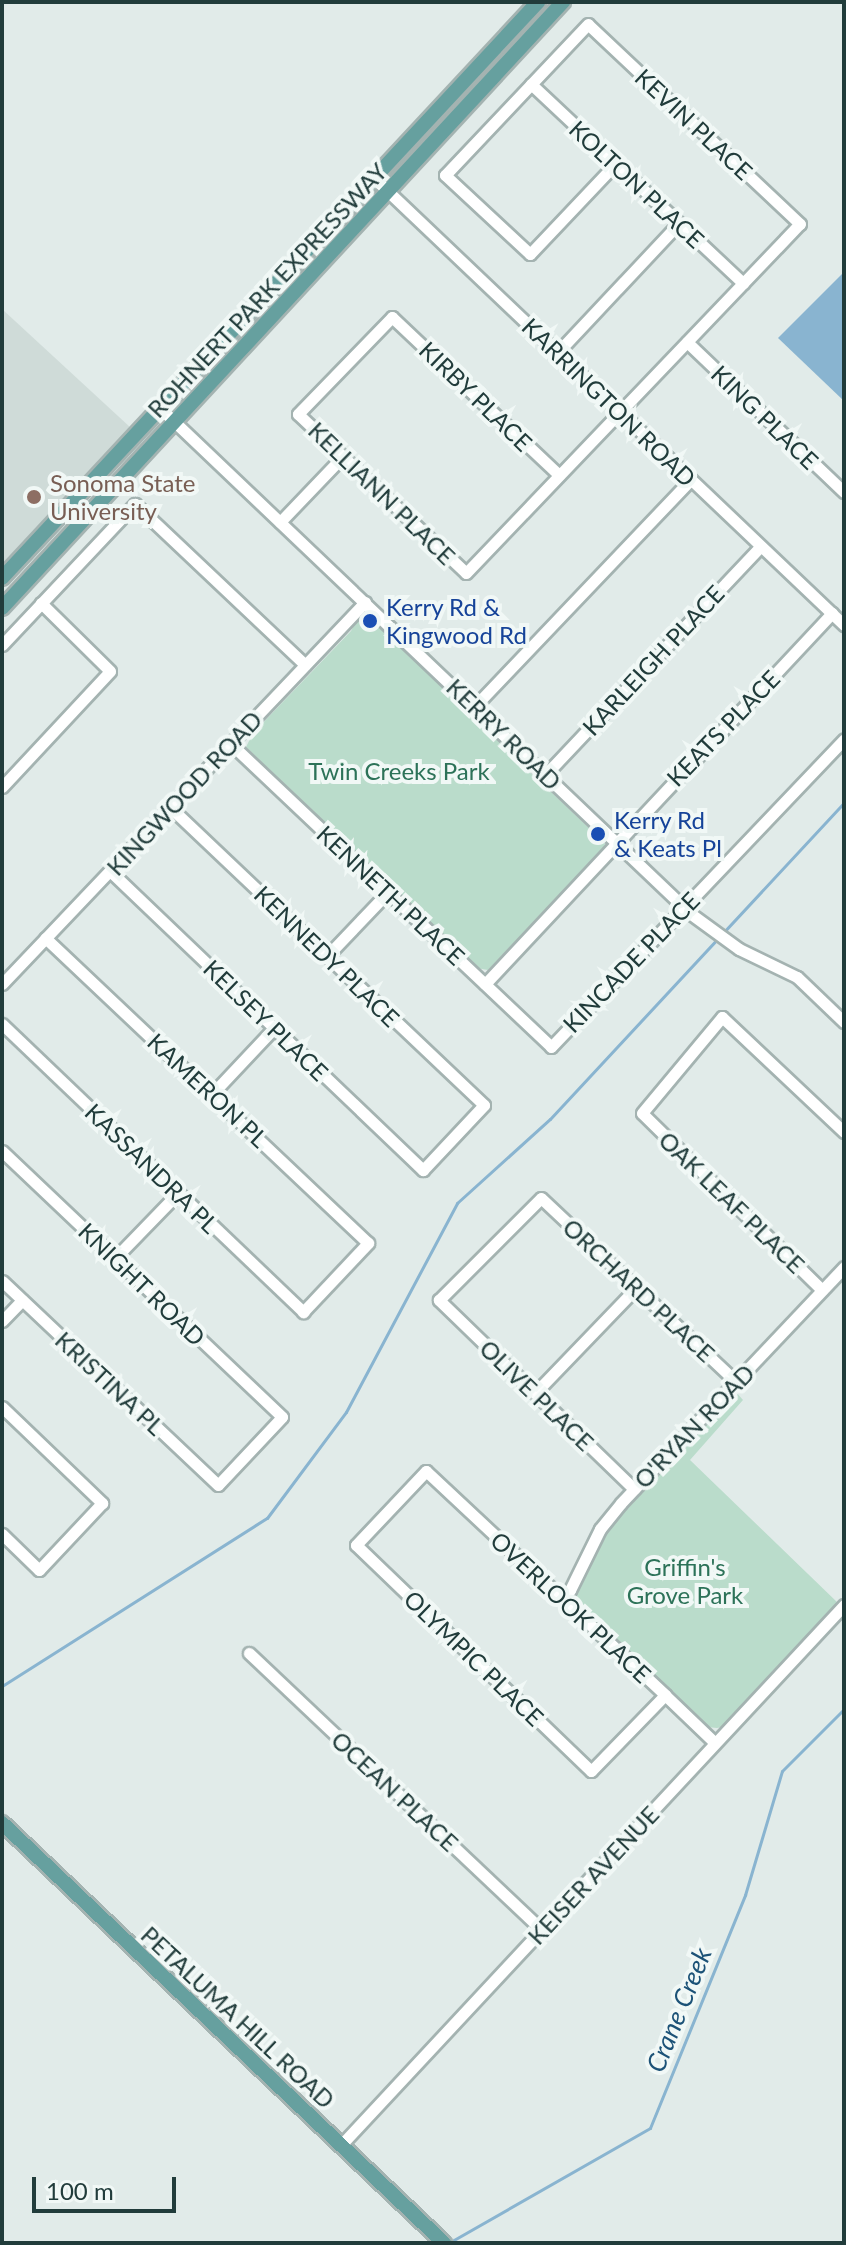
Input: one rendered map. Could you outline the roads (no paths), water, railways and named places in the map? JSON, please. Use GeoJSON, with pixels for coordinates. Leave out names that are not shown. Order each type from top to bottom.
{"type":"FeatureCollection","features":[{"type":"Feature","properties":{"kind":"main road","name":"ROHNERT PARK EXPRESSWAY"},"geometry":{"type":"LineString","coordinates":[[2,578],[538,2]]}},
{"type":"Feature","properties":{"kind":"main road","name":"ROHNERT PARK EXPRESSWAY"},"geometry":{"type":"LineString","coordinates":[[2,608],[563,2]]}},
{"type":"Feature","properties":{"kind":"main road","name":"PETALUMA HILL ROAD"},"geometry":{"type":"LineString","coordinates":[[2,1823],[444,2242]]}},
{"type":"Feature","properties":{"kind":"street","name":"KEVIN PLACE"},"geometry":{"type":"LineString","coordinates":[[531,84],[588,24],[800,224],[743,283]]}},
{"type":"Feature","properties":{"kind":"street","name":"KOLTON PLACE"},"geometry":{"type":"LineString","coordinates":[[531,84],[743,283]]}},
{"type":"Feature","properties":{"kind":"street"},"geometry":{"type":"LineString","coordinates":[[531,84],[445,175],[530,254],[615,164]]}},
{"type":"Feature","properties":{"kind":"street","name":"KARRINGTON ROAD"},"geometry":{"type":"LineString","coordinates":[[374,178],[844,625]]}},
{"type":"Feature","properties":{"kind":"street"},"geometry":{"type":"LineString","coordinates":[[557,353],[679,223]]}},
{"type":"Feature","properties":{"kind":"street"},"geometry":{"type":"LineString","coordinates":[[559,475],[743,283]]}},
{"type":"Feature","properties":{"kind":"street","name":"KELLIANN PLACE"},"geometry":{"type":"LineString","coordinates":[[392,317],[298,414],[466,573],[559,475]]}},
{"type":"Feature","properties":{"kind":"street","name":"KIRBY PLACE"},"geometry":{"type":"LineString","coordinates":[[392,317],[559,475]]}},
{"type":"Feature","properties":{"kind":"street","name":"KING PLACE"},"geometry":{"type":"LineString","coordinates":[[687,342],[844,492]]}},
{"type":"Feature","properties":{"kind":"street","name":"KERRY ROAD"},"geometry":{"type":"LineString","coordinates":[[160,408],[707,928],[739,949],[797,977],[844,1022]]}},
{"type":"Feature","properties":{"kind":"street"},"geometry":{"type":"LineString","coordinates":[[280,522],[343,456]]}},
{"type":"Feature","properties":{"kind":"street"},"geometry":{"type":"LineString","coordinates":[[475,706],[691,479]]}},
{"type":"Feature","properties":{"kind":"street"},"geometry":{"type":"LineString","coordinates":[[2,645],[135,504],[305,665]]}},
{"type":"Feature","properties":{"kind":"street","name":"KARLEIGH PLACE"},"geometry":{"type":"LineString","coordinates":[[546,774],[761,546]]}},
{"type":"Feature","properties":{"kind":"street","name":"KINGWOOD ROAD"},"geometry":{"type":"LineString","coordinates":[[2,984],[365,602]]}},
{"type":"Feature","properties":{"kind":"street"},"geometry":{"type":"LineString","coordinates":[[2,787],[110,671],[41,603]]}},
{"type":"Feature","properties":{"kind":"street","name":"KEATS PLACE"},"geometry":{"type":"LineString","coordinates":[[485,984],[832,613]]}},
{"type":"Feature","properties":{"kind":"street","name":"KINCADE PLACE"},"geometry":{"type":"LineString","coordinates":[[551,1047],[844,739]]}},
{"type":"Feature","properties":{"kind":"street","name":"KENNETH PLACE"},"geometry":{"type":"LineString","coordinates":[[230,743],[551,1047]]}},
{"type":"Feature","properties":{"kind":"street","name":"KENNEDY PLACE"},"geometry":{"type":"LineString","coordinates":[[170,807],[484,1105],[423,1170]]}},
{"type":"Feature","properties":{"kind":"street","name":"KELSEY PLACE"},"geometry":{"type":"LineString","coordinates":[[110,871],[423,1170]]}},
{"type":"Feature","properties":{"kind":"street"},"geometry":{"type":"LineString","coordinates":[[327,956],[388,892]]}},
{"type":"Feature","properties":{"kind":"street","name":"KAMERON PL"},"geometry":{"type":"LineString","coordinates":[[46,938],[368,1243],[303,1312]]}},
{"type":"Feature","properties":{"kind":"street","name":"OAK LEAF PLACE"},"geometry":{"type":"LineString","coordinates":[[822,1290],[642,1113],[722,1017],[844,1132]]}},
{"type":"Feature","properties":{"kind":"street","name":"KASSANDRA PL"},"geometry":{"type":"LineString","coordinates":[[2,1024],[303,1312]]}},
{"type":"Feature","properties":{"kind":"street"},"geometry":{"type":"LineString","coordinates":[[212,1094],[274,1028]]}},
{"type":"Feature","properties":{"kind":"street","name":"KNIGHT ROAD"},"geometry":{"type":"LineString","coordinates":[[2,1151],[282,1417],[218,1485]]}},
{"type":"Feature","properties":{"kind":"street"},"geometry":{"type":"LineString","coordinates":[[115,1258],[178,1193]]}},
{"type":"Feature","properties":{"kind":"street","name":"ORCHARD PLACE"},"geometry":{"type":"LineString","coordinates":[[439,1300],[541,1198],[736,1382]]}},
{"type":"Feature","properties":{"kind":"street","name":"O'RYAN ROAD"},"geometry":{"type":"LineString","coordinates":[[562,1599],[570,1590],[600,1529],[844,1267]]}},
{"type":"Feature","properties":{"kind":"street","name":"KRISTINA PL"},"geometry":{"type":"LineString","coordinates":[[2,1281],[218,1485]]}},
{"type":"Feature","properties":{"kind":"street"},"geometry":{"type":"LineString","coordinates":[[535,1393],[636,1288]]}},
{"type":"Feature","properties":{"kind":"street"},"geometry":{"type":"LineString","coordinates":[[2,1321],[22,1300]]}},
{"type":"Feature","properties":{"kind":"street","name":"OLIVE PLACE"},"geometry":{"type":"LineString","coordinates":[[439,1300],[634,1489]]}},
{"type":"Feature","properties":{"kind":"street"},"geometry":{"type":"LineString","coordinates":[[2,1407],[102,1503],[39,1570],[2,1534]]}},
{"type":"Feature","properties":{"kind":"street","name":"OVERLOOK PLACE"},"geometry":{"type":"LineString","coordinates":[[356,1545],[426,1471],[715,1743]]}},
{"type":"Feature","properties":{"kind":"street","name":"OLYMPIC PLACE"},"geometry":{"type":"LineString","coordinates":[[356,1545],[591,1771],[665,1695]]}},
{"type":"Feature","properties":{"kind":"street","name":"KEISER AVENUE"},"geometry":{"type":"LineString","coordinates":[[341,2145],[844,1605]]}},
{"type":"Feature","properties":{"kind":"street","name":"OCEAN PLACE"},"geometry":{"type":"LineString","coordinates":[[249,1653],[542,1930]]}},
{"type":"Feature","properties":{"kind":"water"},"geometry":{"type":"Polygon","coordinates":[[[844,272],[844,401],[778,338],[844,272]]]}},
{"type":"Feature","properties":{"kind":"waterway"},"geometry":{"type":"LineString","coordinates":[[2,1686],[267,1518],[346,1412],[457,1203],[550,1119],[844,803]]}},
{"type":"Feature","properties":{"kind":"waterway","name":"Crane Creek"},"geometry":{"type":"LineString","coordinates":[[452,2241],[650,2128],[745,1895],[782,1771],[844,1709]]}},
{"type":"Feature","properties":{"kind":"place","name":"Sonoma State University"},"geometry":{"type":"Point","coordinates":[34,497]}},
{"type":"Feature","properties":{"kind":"place","name":"Kerry Rd & Kingwood Rd"},"geometry":{"type":"Point","coordinates":[370,621]}},
{"type":"Feature","properties":{"kind":"place","name":"Kerry Rd & Keats Pl"},"geometry":{"type":"Point","coordinates":[598,834]}},
{"type":"Feature","properties":{"kind":"park label","name":"Twin Creeks Park"},"geometry":{"type":"Point","coordinates":[399,771]}},
{"type":"Feature","properties":{"kind":"park label","name":"Griffin's Grove Park"},"geometry":{"type":"Point","coordinates":[685,1581]}}]}
